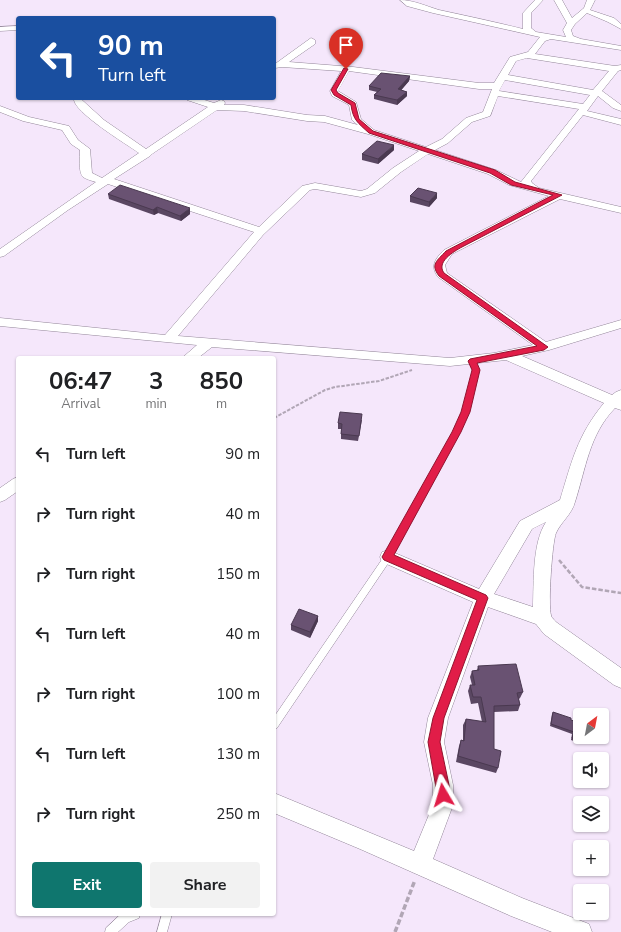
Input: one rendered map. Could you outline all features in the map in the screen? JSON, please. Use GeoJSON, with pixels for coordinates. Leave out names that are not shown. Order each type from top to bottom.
{"type":"FeatureCollection","features":[{"type":"Feature","properties":{"kind":"street"},"geometry":{"type":"LineString","coordinates":[[404,0],[410,4],[436,11],[551,37],[621,48]]}},
{"type":"Feature","properties":{"kind":"street"},"geometry":{"type":"LineString","coordinates":[[533,33],[527,29],[527,13],[539,0]]}},
{"type":"Feature","properties":{"kind":"street"},"geometry":{"type":"LineString","coordinates":[[558,0],[571,23]]}},
{"type":"Feature","properties":{"kind":"street"},"geometry":{"type":"LineString","coordinates":[[580,42],[573,39],[568,34],[568,27],[580,17],[591,3],[591,0]]}},
{"type":"Feature","properties":{"kind":"street"},"geometry":{"type":"LineString","coordinates":[[585,10],[607,18],[621,27]]}},
{"type":"Feature","properties":{"kind":"street"},"geometry":{"type":"LineString","coordinates":[[0,29],[16,28]]}},
{"type":"Feature","properties":{"kind":"street"},"geometry":{"type":"LineString","coordinates":[[168,339],[261,231],[306,188],[315,186],[356,193],[371,191],[397,170],[426,150],[445,141],[469,120],[487,114],[496,90],[513,59],[525,56],[535,50],[542,39],[551,37]]}},
{"type":"Feature","properties":{"kind":"street"},"geometry":{"type":"LineString","coordinates":[[277,66],[312,42],[311,40]]}},
{"type":"Feature","properties":{"kind":"street"},"geometry":{"type":"LineString","coordinates":[[525,56],[618,68]]}},
{"type":"Feature","properties":{"kind":"street"},"geometry":{"type":"LineString","coordinates":[[277,66],[346,69],[479,86],[583,110],[621,122]]}},
{"type":"Feature","properties":{"kind":"street"},"geometry":{"type":"LineString","coordinates":[[530,188],[526,185],[527,179],[576,116],[583,110],[596,92],[618,68]]}},
{"type":"Feature","properties":{"kind":"street"},"geometry":{"type":"LineString","coordinates":[[346,69],[334,90],[336,94],[353,104],[357,120],[371,132]]}},
{"type":"Feature","properties":{"kind":"street"},"geometry":{"type":"LineString","coordinates":[[503,77],[596,92],[607,97],[616,106],[621,108]]}},
{"type":"Feature","properties":{"kind":"street"},"geometry":{"type":"LineString","coordinates":[[77,100],[82,107],[109,128],[147,154]]}},
{"type":"Feature","properties":{"kind":"street"},"geometry":{"type":"LineString","coordinates":[[196,100],[216,107],[244,108],[307,118],[325,119],[371,132],[487,170],[513,183],[621,210]]}},
{"type":"Feature","properties":{"kind":"street"},"geometry":{"type":"LineString","coordinates":[[0,254],[64,208],[147,154],[225,100]]}},
{"type":"Feature","properties":{"kind":"street"},"geometry":{"type":"LineString","coordinates":[[0,109],[26,119],[66,128],[74,142],[85,149],[85,168],[87,175],[261,231]]}},
{"type":"Feature","properties":{"kind":"street"},"geometry":{"type":"LineString","coordinates":[[544,347],[442,275],[438,270],[438,264],[443,257],[454,249],[559,195]]}},
{"type":"Feature","properties":{"kind":"street"},"geometry":{"type":"LineString","coordinates":[[605,206],[621,206]]}},
{"type":"Feature","properties":{"kind":"street"},"geometry":{"type":"LineString","coordinates":[[0,322],[209,343],[450,362],[472,361],[544,347],[621,324]]}},
{"type":"Feature","properties":{"kind":"street"},"geometry":{"type":"LineString","coordinates":[[192,356],[209,343]]}},
{"type":"Feature","properties":{"kind":"street"},"geometry":{"type":"LineString","coordinates":[[507,355],[618,400],[595,424],[582,450],[567,504],[549,531],[545,551],[542,618]]}},
{"type":"Feature","properties":{"kind":"street"},"geometry":{"type":"LineString","coordinates":[[0,496],[16,484]]}},
{"type":"Feature","properties":{"kind":"street"},"geometry":{"type":"LineString","coordinates":[[420,864],[443,805],[443,785],[434,742],[438,718],[483,598],[526,525],[567,504]]}},
{"type":"Feature","properties":{"kind":"street"},"geometry":{"type":"LineString","coordinates":[[388,557],[483,598],[542,618],[550,628],[621,679]]}},
{"type":"Feature","properties":{"kind":"street"},"geometry":{"type":"LineString","coordinates":[[276,804],[420,864],[519,908],[581,932]]}},
{"type":"Feature","properties":{"kind":"lane"},"geometry":{"type":"LineString","coordinates":[[276,722],[388,557],[457,432],[466,412],[476,370],[472,361]]}},
{"type":"Feature","properties":{"kind":"lane"},"geometry":{"type":"LineString","coordinates":[[110,932],[125,918],[130,916]]}},
{"type":"Feature","properties":{"kind":"lane"},"geometry":{"type":"LineString","coordinates":[[162,932],[166,916]]}},
{"type":"Feature","properties":{"kind":"path"},"geometry":{"type":"LineString","coordinates":[[276,417],[325,390],[335,387],[379,381],[414,369],[428,360]]}},
{"type":"Feature","properties":{"kind":"path"},"geometry":{"type":"LineString","coordinates":[[545,551],[562,563],[582,587],[621,593]]}},
{"type":"Feature","properties":{"kind":"path"},"geometry":{"type":"LineString","coordinates":[[395,932],[420,864]]}},
{"type":"Feature","properties":{"kind":"building"},"geometry":{"type":"Polygon","coordinates":[[[381,73],[410,76],[398,89],[407,92],[397,100],[374,95],[381,89],[369,86],[381,73]]]}},
{"type":"Feature","properties":{"kind":"building"},"geometry":{"type":"Polygon","coordinates":[[[377,141],[394,145],[378,159],[362,154],[377,141]]]}},
{"type":"Feature","properties":{"kind":"building"},"geometry":{"type":"Polygon","coordinates":[[[120,185],[190,208],[180,216],[157,207],[153,210],[108,194],[120,185]]]}},
{"type":"Feature","properties":{"kind":"building"},"geometry":{"type":"Polygon","coordinates":[[[418,188],[437,193],[429,202],[410,196],[418,188]]]}},
{"type":"Feature","properties":{"kind":"building"},"geometry":{"type":"Polygon","coordinates":[[[340,412],[362,414],[359,436],[341,434],[342,424],[338,423],[340,412]]]}},
{"type":"Feature","properties":{"kind":"building"},"geometry":{"type":"Polygon","coordinates":[[[299,609],[318,616],[310,632],[291,625],[299,609]]]}},
{"type":"Feature","properties":{"kind":"building"},"geometry":{"type":"Polygon","coordinates":[[[516,664],[523,692],[517,693],[520,705],[494,706],[494,749],[501,751],[498,768],[458,756],[461,740],[464,741],[466,719],[486,722],[481,697],[473,697],[470,685],[475,685],[472,671],[479,670],[478,666],[516,664]]]}},
{"type":"Feature","properties":{"kind":"building"},"geometry":{"type":"Polygon","coordinates":[[[553,712],[571,718],[571,720],[573,721],[573,732],[551,724],[553,712]]]}},
{"type":"Feature","properties":{"kind":"route"},"geometry":{"type":"LineString","coordinates":[[346,69],[334,90],[336,94],[349,100],[353,104],[357,120],[371,132],[481,168],[513,183],[559,195],[448,252],[438,264],[438,270],[442,275],[544,347],[472,361],[476,370],[470,389],[466,412],[457,432],[388,557],[483,598],[449,693],[438,718],[434,742],[443,785],[443,795]]}}]}
